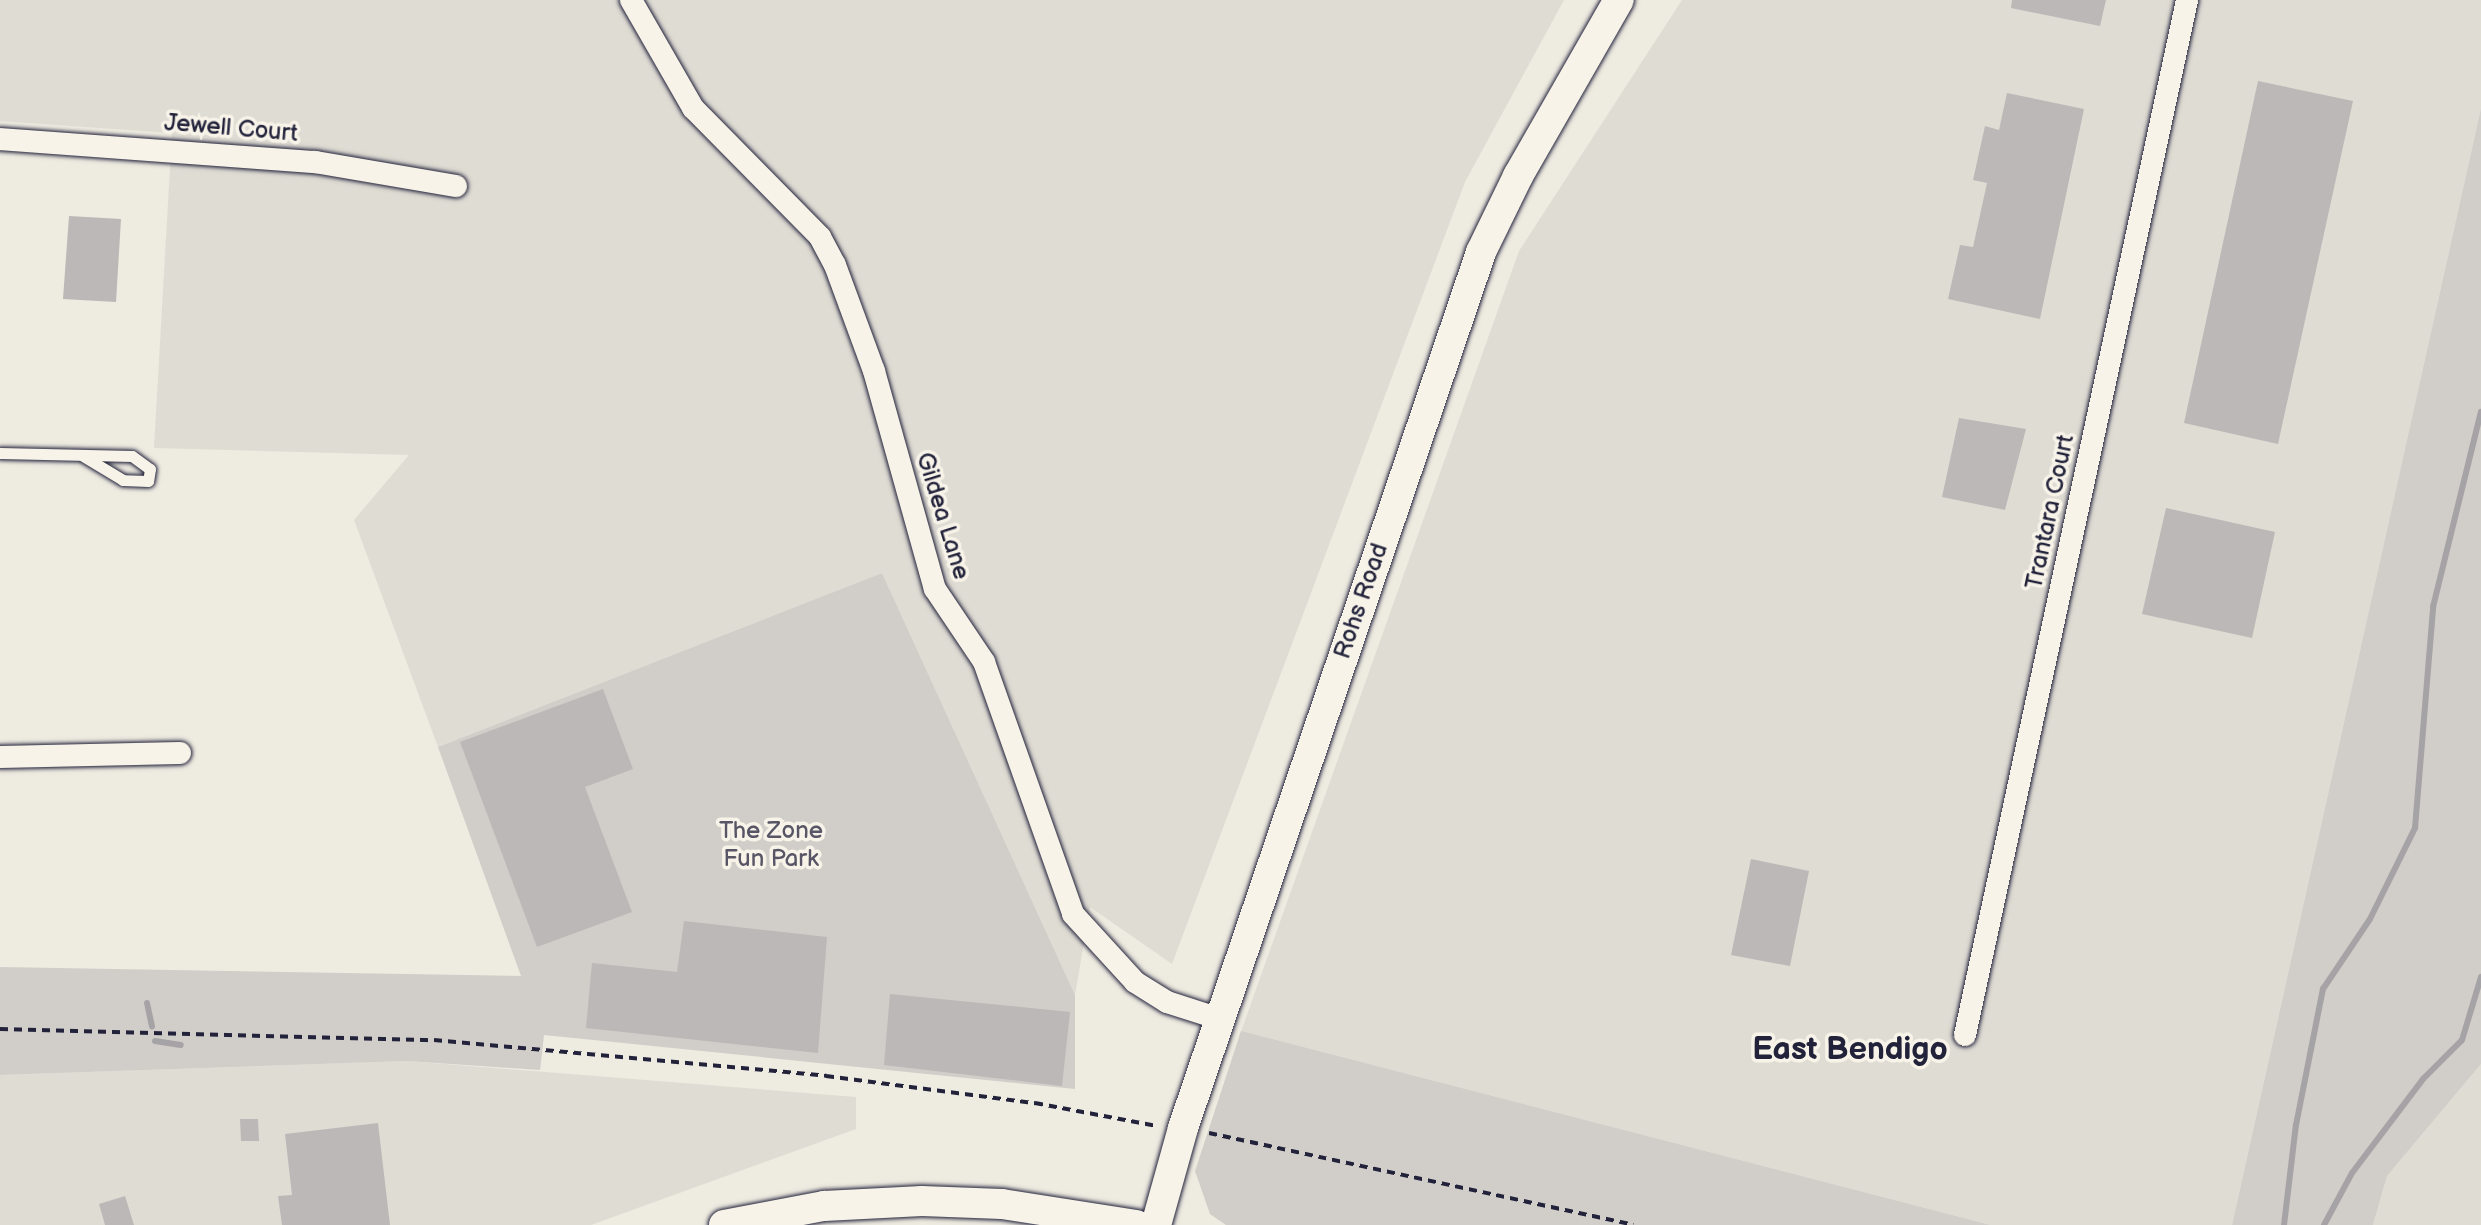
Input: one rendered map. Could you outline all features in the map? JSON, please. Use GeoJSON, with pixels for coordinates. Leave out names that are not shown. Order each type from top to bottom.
{"type":"FeatureCollection","features":[{"type":"Feature","properties":{"kind":"main road","name":"Rohs Road"},"geometry":{"type":"LineString","coordinates":[[1156,1225],[1183,1128],[1481,252],[1507,197],[1619,0]]}},
{"type":"Feature","properties":{"kind":"main road"},"geometry":{"type":"LineString","coordinates":[[724,1225],[974,1202],[1136,1225]]}},
{"type":"Feature","properties":{"kind":"street","name":"Gildea Lane"},"geometry":{"type":"LineString","coordinates":[[631,0],[693,108],[820,237],[835,265],[874,371],[935,589],[984,662],[1073,914],[1135,982],[1167,1002],[1220,1019]]}},
{"type":"Feature","properties":{"kind":"street","name":"Trantara Court"},"geometry":{"type":"LineString","coordinates":[[1965,1035],[2187,0]]}},
{"type":"Feature","properties":{"kind":"street","name":"Jewell Court"},"geometry":{"type":"LineString","coordinates":[[0,139],[315,162],[456,186]]}},
{"type":"Feature","properties":{"kind":"street"},"geometry":{"type":"LineString","coordinates":[[0,757],[180,753]]}},
{"type":"Feature","properties":{"kind":"lane"},"geometry":{"type":"LineString","coordinates":[[0,453],[132,456],[150,469],[148,481],[123,480],[83,456]]}},
{"type":"Feature","properties":{"kind":"path"},"geometry":{"type":"LineString","coordinates":[[0,1029],[434,1040],[826,1076],[1183,1128],[1633,1225]]}},
{"type":"Feature","properties":{"kind":"shaded area"},"geometry":{"type":"Polygon","coordinates":[[[0,0],[1564,0],[1465,182],[1172,964],[1090,907],[1075,995],[882,573],[438,747],[354,520],[409,455],[154,448],[172,133],[0,121],[0,0]]]}},
{"type":"Feature","properties":{"kind":"shaded area"},"geometry":{"type":"Polygon","coordinates":[[[1682,0],[2481,0],[2481,108],[2232,1225],[1984,1225],[1239,1037],[1519,251],[1682,0]]]}},
{"type":"Feature","properties":{"kind":"shaded area"},"geometry":{"type":"Polygon","coordinates":[[[407,1061],[856,1097],[856,1129],[591,1225],[0,1225],[0,1075],[407,1061]]]}},
{"type":"Feature","properties":{"kind":"shaded area"},"geometry":{"type":"Polygon","coordinates":[[[2481,1064],[2481,1225],[2373,1225],[2387,1176],[2481,1064]]]}},
{"type":"Feature","properties":{"kind":"green space"},"geometry":{"type":"Polygon","coordinates":[[[2481,108],[2481,1064],[2387,1176],[2373,1225],[2232,1225],[2481,108]]]}},
{"type":"Feature","properties":{"kind":"green space","name":"The Zone Fun Park"},"geometry":{"type":"Polygon","coordinates":[[[882,573],[1075,995],[1075,1089],[544,1035],[540,1070],[407,1061],[0,1075],[0,967],[521,976],[438,747],[882,573]]]}},
{"type":"Feature","properties":{"kind":"green space"},"geometry":{"type":"Polygon","coordinates":[[[1241,1031],[1990,1225],[1226,1225],[1210,1214],[1195,1171],[1241,1031]]]}},
{"type":"Feature","properties":{"kind":"building"},"geometry":{"type":"Polygon","coordinates":[[[2012,0],[2106,0],[2100,26],[2011,8],[2012,0]]]}},
{"type":"Feature","properties":{"kind":"building"},"geometry":{"type":"Polygon","coordinates":[[[2258,81],[2353,101],[2278,444],[2184,423],[2258,81]]]}},
{"type":"Feature","properties":{"kind":"building"},"geometry":{"type":"Polygon","coordinates":[[[2007,93],[2084,109],[2040,319],[1948,299],[1960,245],[1973,247],[1987,183],[1973,180],[1985,126],[1999,130],[2007,93]]]}},
{"type":"Feature","properties":{"kind":"building"},"geometry":{"type":"Polygon","coordinates":[[[69,216],[121,219],[116,302],[63,299],[69,216]]]}},
{"type":"Feature","properties":{"kind":"building"},"geometry":{"type":"Polygon","coordinates":[[[1959,418],[2026,429],[2005,510],[1942,497],[1959,418]]]}},
{"type":"Feature","properties":{"kind":"building"},"geometry":{"type":"Polygon","coordinates":[[[2166,508],[2275,532],[2252,638],[2142,614],[2166,508]]]}},
{"type":"Feature","properties":{"kind":"building"},"geometry":{"type":"Polygon","coordinates":[[[603,689],[633,769],[585,787],[632,912],[537,947],[460,742],[603,689]]]}},
{"type":"Feature","properties":{"kind":"building"},"geometry":{"type":"Polygon","coordinates":[[[1751,859],[1809,871],[1790,966],[1731,955],[1751,859]]]}},
{"type":"Feature","properties":{"kind":"building"},"geometry":{"type":"Polygon","coordinates":[[[684,921],[827,937],[818,1053],[586,1028],[592,963],[677,972],[684,921]]]}},
{"type":"Feature","properties":{"kind":"building"},"geometry":{"type":"Polygon","coordinates":[[[890,994],[1070,1012],[1062,1086],[884,1065],[890,994]]]}},
{"type":"Feature","properties":{"kind":"building"},"geometry":{"type":"Polygon","coordinates":[[[240,1119],[258,1119],[259,1141],[241,1141],[240,1119]]]}},
{"type":"Feature","properties":{"kind":"building"},"geometry":{"type":"Polygon","coordinates":[[[378,1123],[390,1225],[282,1225],[278,1196],[292,1195],[285,1134],[378,1123]]]}},
{"type":"Feature","properties":{"kind":"building"},"geometry":{"type":"Polygon","coordinates":[[[125,1196],[134,1225],[105,1225],[99,1204],[125,1196]]]}},
{"type":"Feature","properties":{"kind":"waterway"},"geometry":{"type":"LineString","coordinates":[[2284,1225],[2296,1125],[2323,989],[2370,919],[2415,828],[2433,607],[2481,412]]}},
{"type":"Feature","properties":{"kind":"waterway"},"geometry":{"type":"LineString","coordinates":[[2324,1225],[2352,1173],[2423,1079],[2462,1040],[2481,977]]}},
{"type":"Feature","properties":{"kind":"waterway"},"geometry":{"type":"LineString","coordinates":[[147,1003],[152,1026]]}},
{"type":"Feature","properties":{"kind":"waterway"},"geometry":{"type":"LineString","coordinates":[[155,1041],[181,1045]]}},
{"type":"Feature","properties":{"kind":"district","name":"East Bendigo"},"geometry":{"type":"Point","coordinates":[1850,1050]}}]}
